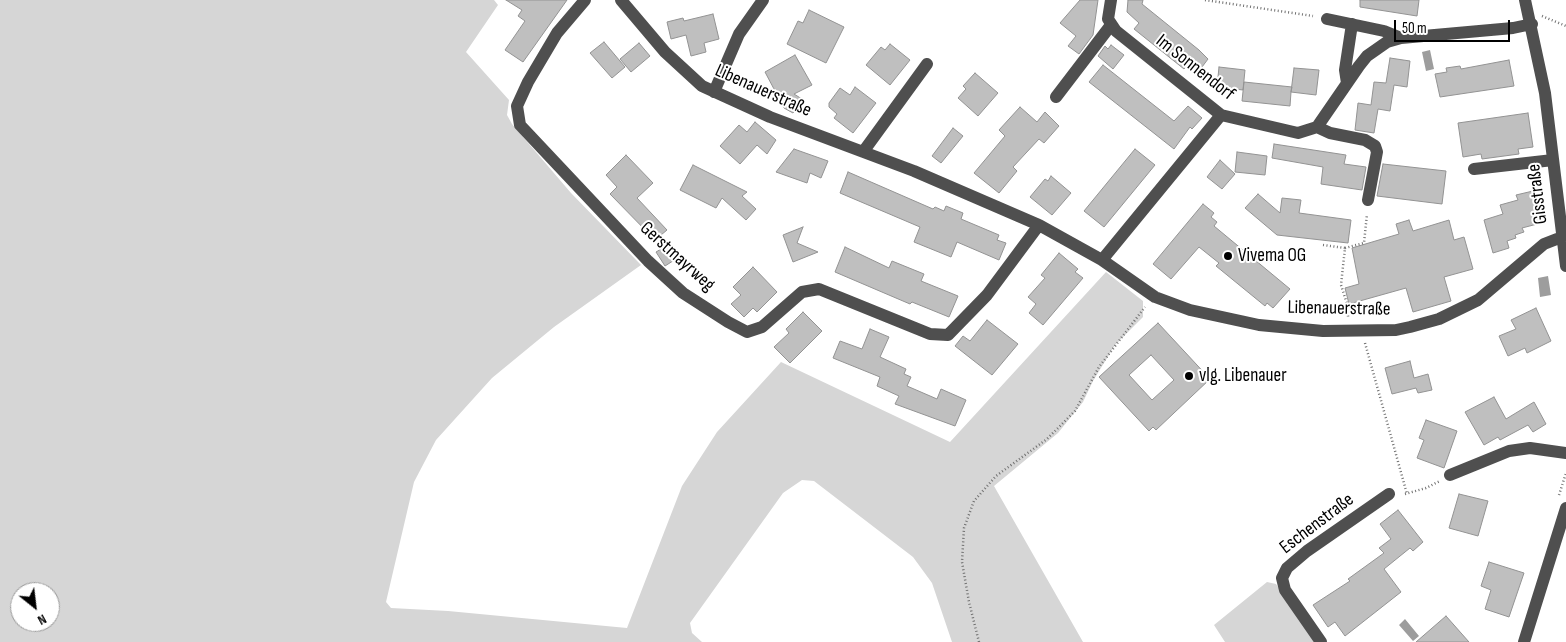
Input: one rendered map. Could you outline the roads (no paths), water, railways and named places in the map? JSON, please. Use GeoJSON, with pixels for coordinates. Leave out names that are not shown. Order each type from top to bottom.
{"type":"FeatureCollection","features":[{"type":"Feature","properties":{"kind":"street","name":"Gerstmayrweg"},"geometry":{"type":"LineString","coordinates":[[585,0],[557,33],[528,82],[517,106],[520,125],[648,261],[683,293],[747,332],[762,327],[802,292],[819,289],[930,334],[948,335],[987,295],[1039,225]]}},
{"type":"Feature","properties":{"kind":"street","name":"Libenauerstraße"},"geometry":{"type":"LineString","coordinates":[[621,0],[664,52],[702,86],[777,120],[863,152],[1039,225],[1102,260],[1155,297],[1190,310],[1258,325],[1348,332],[1403,329],[1450,315],[1488,293],[1544,244],[1562,237]]}},
{"type":"Feature","properties":{"kind":"street"},"geometry":{"type":"LineString","coordinates":[[714,92],[740,34],[762,0]]}},
{"type":"Feature","properties":{"kind":"street"},"geometry":{"type":"LineString","coordinates":[[1056,98],[1111,25],[1108,14],[1111,0]]}},
{"type":"Feature","properties":{"kind":"street","name":"Gisstraße"},"geometry":{"type":"LineString","coordinates":[[1526,0],[1545,93],[1553,160],[1563,219],[1562,237],[1566,266]]}},
{"type":"Feature","properties":{"kind":"street"},"geometry":{"type":"LineString","coordinates":[[1327,19],[1384,31],[1401,38]]}},
{"type":"Feature","properties":{"kind":"street"},"geometry":{"type":"LineString","coordinates":[[1368,200],[1377,152],[1375,146],[1365,140],[1330,133],[1317,127],[1367,56],[1387,42],[1401,38],[1513,28],[1531,21]]}},
{"type":"Feature","properties":{"kind":"street"},"geometry":{"type":"LineString","coordinates":[[1347,83],[1345,70],[1352,24]]}},
{"type":"Feature","properties":{"kind":"street","name":"Im Sonnendorf"},"geometry":{"type":"LineString","coordinates":[[1111,25],[1221,115],[1287,132],[1304,132],[1317,127]]}},
{"type":"Feature","properties":{"kind":"street"},"geometry":{"type":"LineString","coordinates":[[863,152],[927,64]]}},
{"type":"Feature","properties":{"kind":"street"},"geometry":{"type":"LineString","coordinates":[[1102,260],[1221,115]]}},
{"type":"Feature","properties":{"kind":"street"},"geometry":{"type":"LineString","coordinates":[[1474,169],[1553,160]]}},
{"type":"Feature","properties":{"kind":"street"},"geometry":{"type":"LineString","coordinates":[[1450,476],[1509,451],[1536,448],[1566,453]]}},
{"type":"Feature","properties":{"kind":"street","name":"Eschenstraße"},"geometry":{"type":"LineString","coordinates":[[1321,642],[1285,590],[1282,578],[1287,568],[1307,551],[1389,494]]}},
{"type":"Feature","properties":{"kind":"street"},"geometry":{"type":"LineString","coordinates":[[1524,642],[1566,508]]}},
{"type":"Feature","properties":{"kind":"place","name":"Vivema OG"},"geometry":{"type":"Point","coordinates":[1228,256]}},
{"type":"Feature","properties":{"kind":"place","name":"vlg. Libenauer"},"geometry":{"type":"Point","coordinates":[1189,376]}}]}
